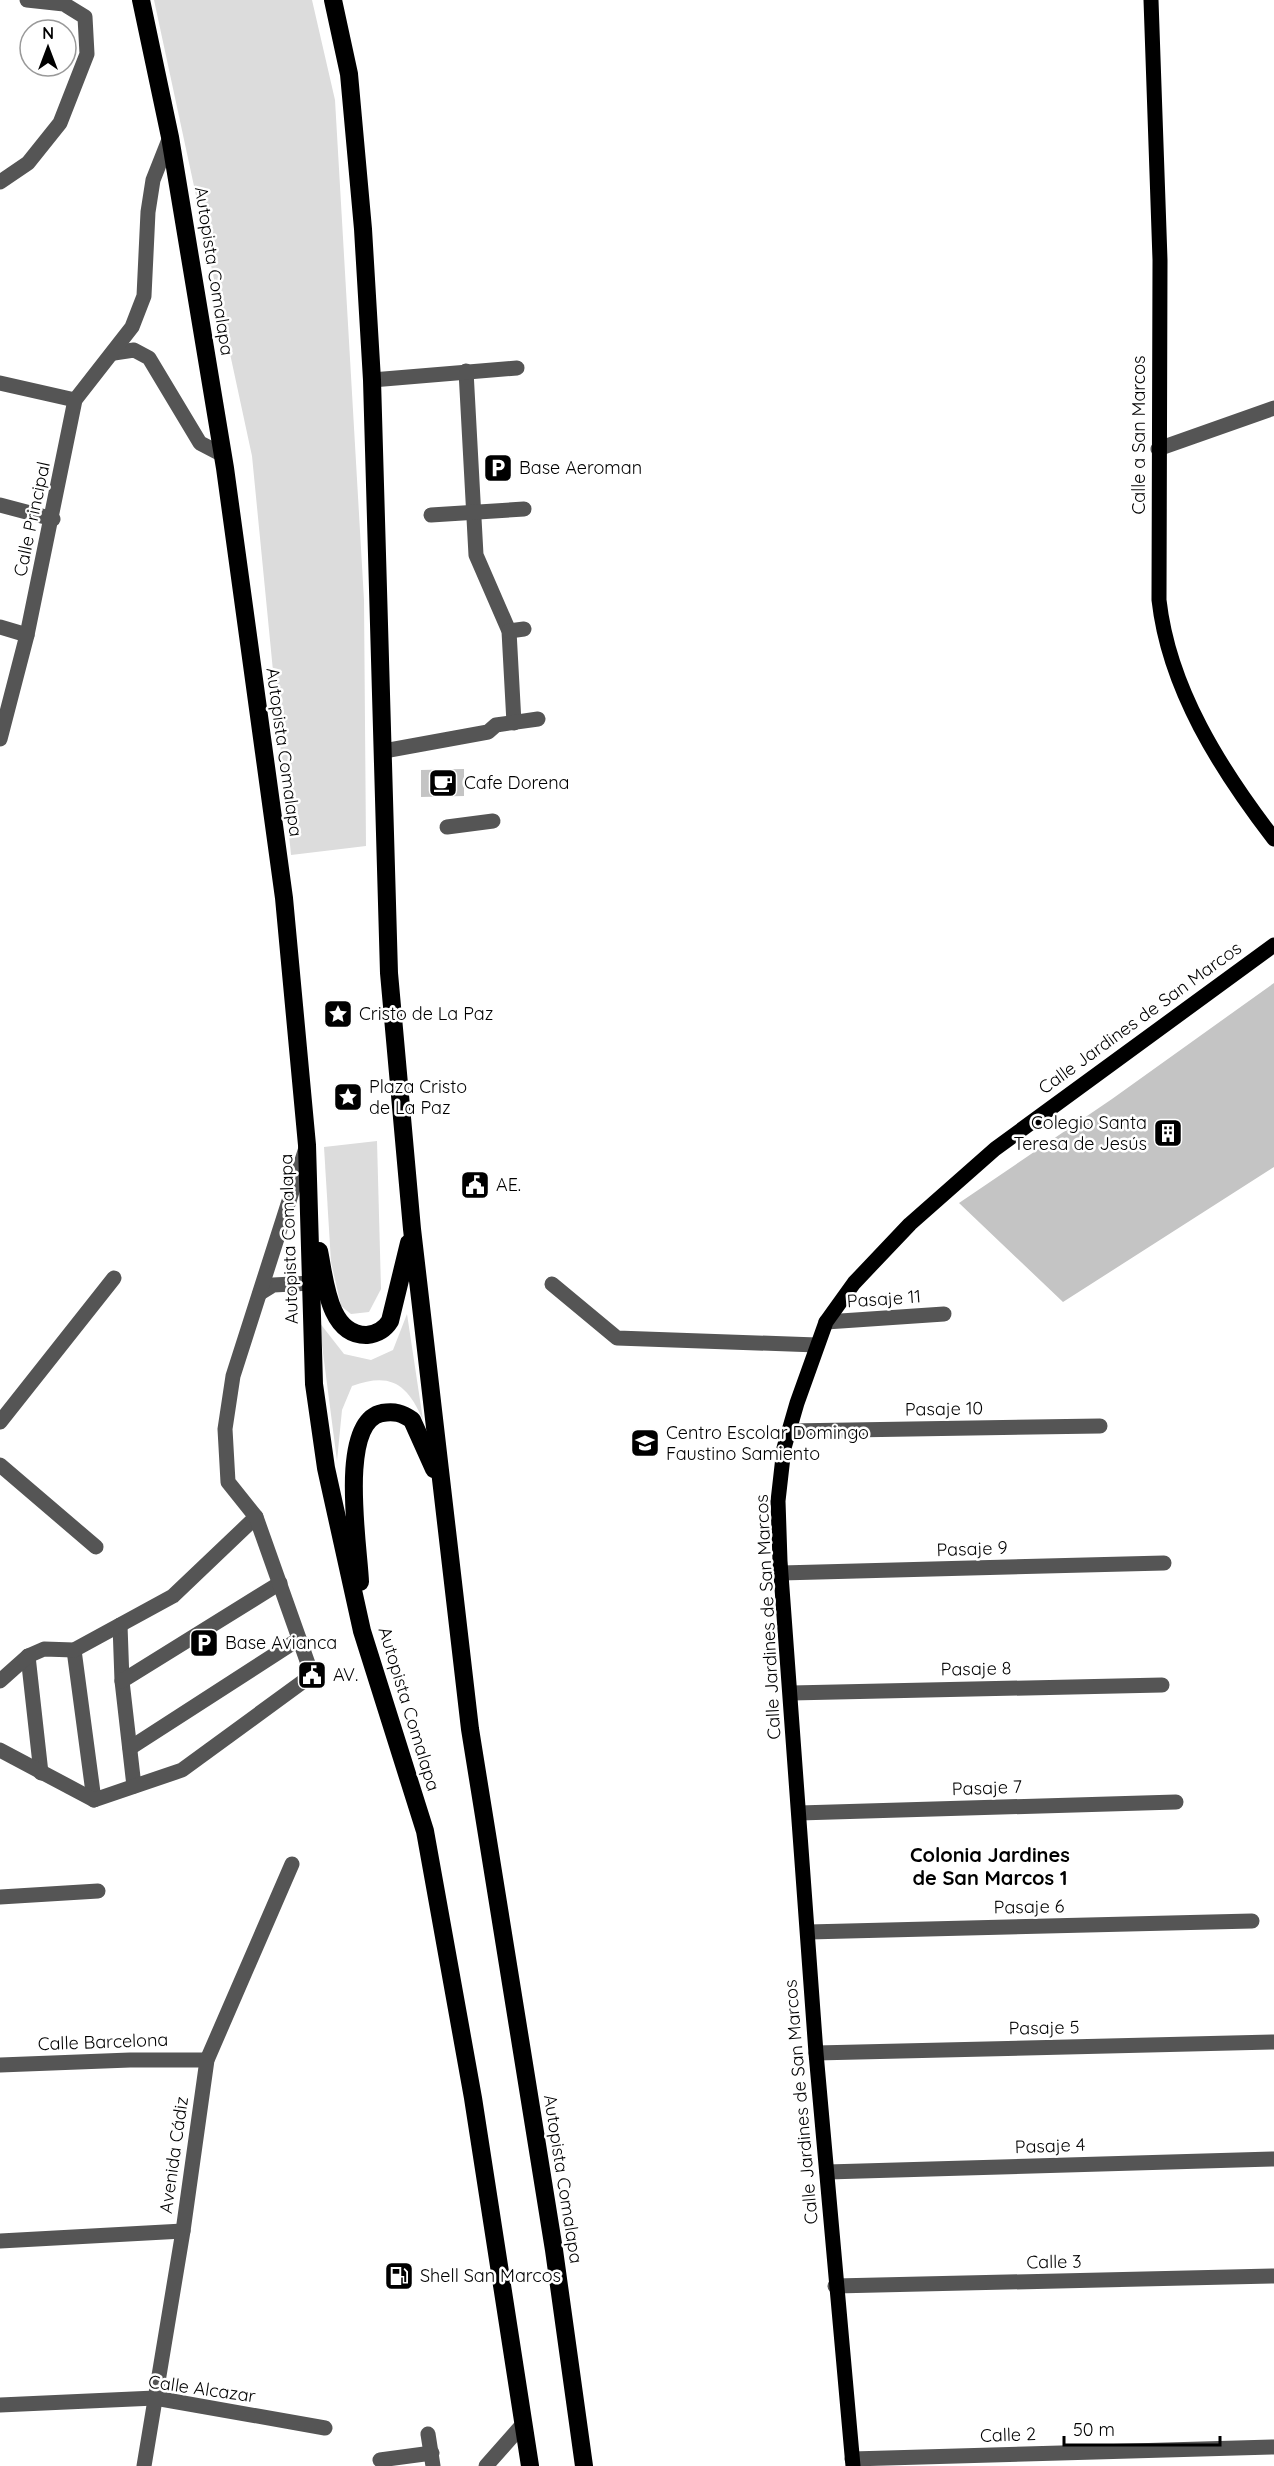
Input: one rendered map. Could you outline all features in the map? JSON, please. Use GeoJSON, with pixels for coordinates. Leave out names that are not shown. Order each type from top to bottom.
{"type":"FeatureCollection","features":[{"type":"Feature","properties":{"kind":"highway","name":"Autopista Comalapa"},"geometry":{"type":"LineString","coordinates":[[141,0],[170,137],[223,455],[284,898],[307,1146],[315,1384],[326,1468],[362,1631],[426,1831],[475,2109],[530,2466]]}},
{"type":"Feature","properties":{"kind":"highway","name":"Autopista Comalapa"},"geometry":{"type":"LineString","coordinates":[[333,0],[349,74],[356,125],[372,380],[389,973],[412,1229],[450,1544],[457,1634],[470,1729],[552,2238],[584,2466]]}},
{"type":"Feature","properties":{"kind":"highway"},"geometry":{"type":"LineString","coordinates":[[310,1214],[332,1307],[339,1322],[355,1334],[373,1334],[386,1328],[390,1321],[412,1229]]}},
{"type":"Feature","properties":{"kind":"highway"},"geometry":{"type":"LineString","coordinates":[[362,1631],[353,1471],[359,1440],[370,1419],[378,1414],[394,1412],[404,1414],[418,1428],[441,1495],[450,1544]]}},
{"type":"Feature","properties":{"kind":"main road","name":"Calle a San Marcos"},"geometry":{"type":"LineString","coordinates":[[1150,0],[1160,260],[1159,600],[1163,635],[1181,686],[1232,784],[1274,839]]}},
{"type":"Feature","properties":{"kind":"main road","name":"Calle Jardines de San Marcos"},"geometry":{"type":"LineString","coordinates":[[852,2463],[816,2053],[782,1573],[778,1501],[789,1431],[826,1322],[854,1283],[910,1224],[995,1149],[1274,945]]}},
{"type":"Feature","properties":{"kind":"street"},"geometry":{"type":"LineString","coordinates":[[0,182],[28,163],[60,123],[87,54],[85,17],[64,4],[27,0]]}},
{"type":"Feature","properties":{"kind":"street","name":"Calle Principal"},"geometry":{"type":"LineString","coordinates":[[0,739],[27,635],[53,519],[75,400],[102,363],[114,353],[132,327],[144,296],[148,212],[153,180],[170,137]]}},
{"type":"Feature","properties":{"kind":"street"},"geometry":{"type":"LineString","coordinates":[[114,353],[134,350],[149,358],[200,443],[223,455]]}},
{"type":"Feature","properties":{"kind":"street"},"geometry":{"type":"LineString","coordinates":[[372,380],[517,368]]}},
{"type":"Feature","properties":{"kind":"street"},"geometry":{"type":"LineString","coordinates":[[466,371],[476,555],[517,630],[514,723]]}},
{"type":"Feature","properties":{"kind":"street"},"geometry":{"type":"LineString","coordinates":[[0,383],[75,400]]}},
{"type":"Feature","properties":{"kind":"street"},"geometry":{"type":"LineString","coordinates":[[1158,449],[1274,408]]}},
{"type":"Feature","properties":{"kind":"street"},"geometry":{"type":"LineString","coordinates":[[0,505],[53,519]]}},
{"type":"Feature","properties":{"kind":"street"},"geometry":{"type":"LineString","coordinates":[[431,515],[524,509]]}},
{"type":"Feature","properties":{"kind":"street"},"geometry":{"type":"LineString","coordinates":[[0,627],[27,635]]}},
{"type":"Feature","properties":{"kind":"street"},"geometry":{"type":"LineString","coordinates":[[384,751],[488,732],[496,725],[538,719]]}},
{"type":"Feature","properties":{"kind":"street"},"geometry":{"type":"LineString","coordinates":[[447,827],[494,820]]}},
{"type":"Feature","properties":{"kind":"street"},"geometry":{"type":"LineString","coordinates":[[0,1750],[94,1800],[182,1770],[312,1675],[256,1517],[228,1482],[225,1429],[233,1376],[307,1146]]}},
{"type":"Feature","properties":{"kind":"street"},"geometry":{"type":"LineString","coordinates":[[0,1422],[114,1278]]}},
{"type":"Feature","properties":{"kind":"street"},"geometry":{"type":"LineString","coordinates":[[260,1293],[273,1285],[312,1283]]}},
{"type":"Feature","properties":{"kind":"street"},"geometry":{"type":"LineString","coordinates":[[552,1284],[617,1338],[817,1345]]}},
{"type":"Feature","properties":{"kind":"street","name":"Pasaje 11"},"geometry":{"type":"LineString","coordinates":[[826,1322],[944,1314]]}},
{"type":"Feature","properties":{"kind":"street","name":"Pasaje 10"},"geometry":{"type":"LineString","coordinates":[[789,1431],[1100,1426]]}},
{"type":"Feature","properties":{"kind":"street"},"geometry":{"type":"LineString","coordinates":[[0,1465],[96,1547]]}},
{"type":"Feature","properties":{"kind":"street"},"geometry":{"type":"LineString","coordinates":[[0,1681],[28,1656],[44,1649],[74,1650],[173,1596],[256,1517]]}},
{"type":"Feature","properties":{"kind":"street","name":"Pasaje 9"},"geometry":{"type":"LineString","coordinates":[[782,1573],[1164,1563]]}},
{"type":"Feature","properties":{"kind":"street"},"geometry":{"type":"LineString","coordinates":[[122,1682],[280,1582]]}},
{"type":"Feature","properties":{"kind":"street"},"geometry":{"type":"LineString","coordinates":[[120,1625],[122,1682],[134,1786]]}},
{"type":"Feature","properties":{"kind":"street"},"geometry":{"type":"LineString","coordinates":[[130,1748],[299,1639]]}},
{"type":"Feature","properties":{"kind":"street"},"geometry":{"type":"LineString","coordinates":[[74,1650],[94,1800]]}},
{"type":"Feature","properties":{"kind":"street"},"geometry":{"type":"LineString","coordinates":[[28,1656],[41,1773]]}},
{"type":"Feature","properties":{"kind":"street","name":"Pasaje 8"},"geometry":{"type":"LineString","coordinates":[[791,1693],[1162,1685]]}},
{"type":"Feature","properties":{"kind":"street","name":"Pasaje 7"},"geometry":{"type":"LineString","coordinates":[[799,1813],[1176,1802]]}},
{"type":"Feature","properties":{"kind":"street","name":"Avenida Cádiz"},"geometry":{"type":"LineString","coordinates":[[144,2466],[183,2231],[207,2060],[292,1864]]}},
{"type":"Feature","properties":{"kind":"street"},"geometry":{"type":"LineString","coordinates":[[0,1897],[98,1891]]}},
{"type":"Feature","properties":{"kind":"street","name":"Pasaje 6"},"geometry":{"type":"LineString","coordinates":[[807,1932],[1252,1921]]}},
{"type":"Feature","properties":{"kind":"street","name":"Pasaje 5"},"geometry":{"type":"LineString","coordinates":[[816,2053],[1274,2042]]}},
{"type":"Feature","properties":{"kind":"street","name":"Calle Barcelona"},"geometry":{"type":"LineString","coordinates":[[0,2066],[130,2060],[207,2060]]}},
{"type":"Feature","properties":{"kind":"street","name":"Pasaje 4"},"geometry":{"type":"LineString","coordinates":[[827,2172],[1274,2159]]}},
{"type":"Feature","properties":{"kind":"street"},"geometry":{"type":"LineString","coordinates":[[0,2241],[183,2231]]}},
{"type":"Feature","properties":{"kind":"street","name":"Calle 3"},"geometry":{"type":"LineString","coordinates":[[835,2286],[1274,2276]]}},
{"type":"Feature","properties":{"kind":"street","name":"Calle Alcazar"},"geometry":{"type":"LineString","coordinates":[[0,2406],[155,2398],[325,2428]]}},
{"type":"Feature","properties":{"kind":"street"},"geometry":{"type":"LineString","coordinates":[[486,2466],[524,2423]]}},
{"type":"Feature","properties":{"kind":"street"},"geometry":{"type":"LineString","coordinates":[[380,2460],[433,2460],[428,2434]]}},
{"type":"Feature","properties":{"kind":"street","name":"Calle 2"},"geometry":{"type":"LineString","coordinates":[[852,2463],[1274,2447]]}},
{"type":"Feature","properties":{"kind":"shaded area"},"geometry":{"type":"Polygon","coordinates":[[[154,0],[312,0],[335,100],[364,600],[366,846],[291,855],[252,456],[154,0]]]}},
{"type":"Feature","properties":{"kind":"shaded area"},"geometry":{"type":"Polygon","coordinates":[[[377,1141],[381,1289],[369,1312],[351,1314],[341,1306],[331,1262],[324,1147],[377,1141]]]}},
{"type":"Feature","properties":{"kind":"shaded area"},"geometry":{"type":"Polygon","coordinates":[[[407,1314],[423,1420],[404,1389],[396,1384],[377,1380],[352,1386],[342,1410],[337,1461],[319,1322],[344,1354],[371,1360],[393,1350],[407,1314]]]}},
{"type":"Feature","properties":{"kind":"building","name":"Cafe Dorena"},"geometry":{"type":"Polygon","coordinates":[[[464,769],[464,796],[421,797],[421,770],[464,769]]]}},
{"type":"Feature","properties":{"kind":"building","name":"Colegio Santa Teresa de Jesús"},"geometry":{"type":"Polygon","coordinates":[[[1274,983],[1274,1167],[1063,1302],[959,1203],[1112,1099],[1274,983]]]}},
{"type":"Feature","properties":{"kind":"place","name":"Base Aeroman"},"geometry":{"type":"Point","coordinates":[498,468]}},
{"type":"Feature","properties":{"kind":"place","name":"Cafe Dorena"},"geometry":{"type":"Point","coordinates":[443,783]}},
{"type":"Feature","properties":{"kind":"place","name":"Cristo de La Paz"},"geometry":{"type":"Point","coordinates":[338,1014]}},
{"type":"Feature","properties":{"kind":"place","name":"Plaza Cristo de La Paz"},"geometry":{"type":"Point","coordinates":[348,1097]}},
{"type":"Feature","properties":{"kind":"place","name":"Colegio Santa Teresa de Jesús"},"geometry":{"type":"Point","coordinates":[1168,1133]}},
{"type":"Feature","properties":{"kind":"place","name":"AE."},"geometry":{"type":"Point","coordinates":[475,1185]}},
{"type":"Feature","properties":{"kind":"place","name":"Centro Escolar Domingo Faustino Samiento"},"geometry":{"type":"Point","coordinates":[645,1443]}},
{"type":"Feature","properties":{"kind":"place","name":"Base Avianca"},"geometry":{"type":"Point","coordinates":[204,1643]}},
{"type":"Feature","properties":{"kind":"place","name":"AV."},"geometry":{"type":"Point","coordinates":[312,1675]}},
{"type":"Feature","properties":{"kind":"place","name":"Shell San Marcos"},"geometry":{"type":"Point","coordinates":[399,2276]}},
{"type":"Feature","properties":{"kind":"district","name":"Colonia Jardines de San Marcos 1"},"geometry":{"type":"Point","coordinates":[990,1866]}}]}
